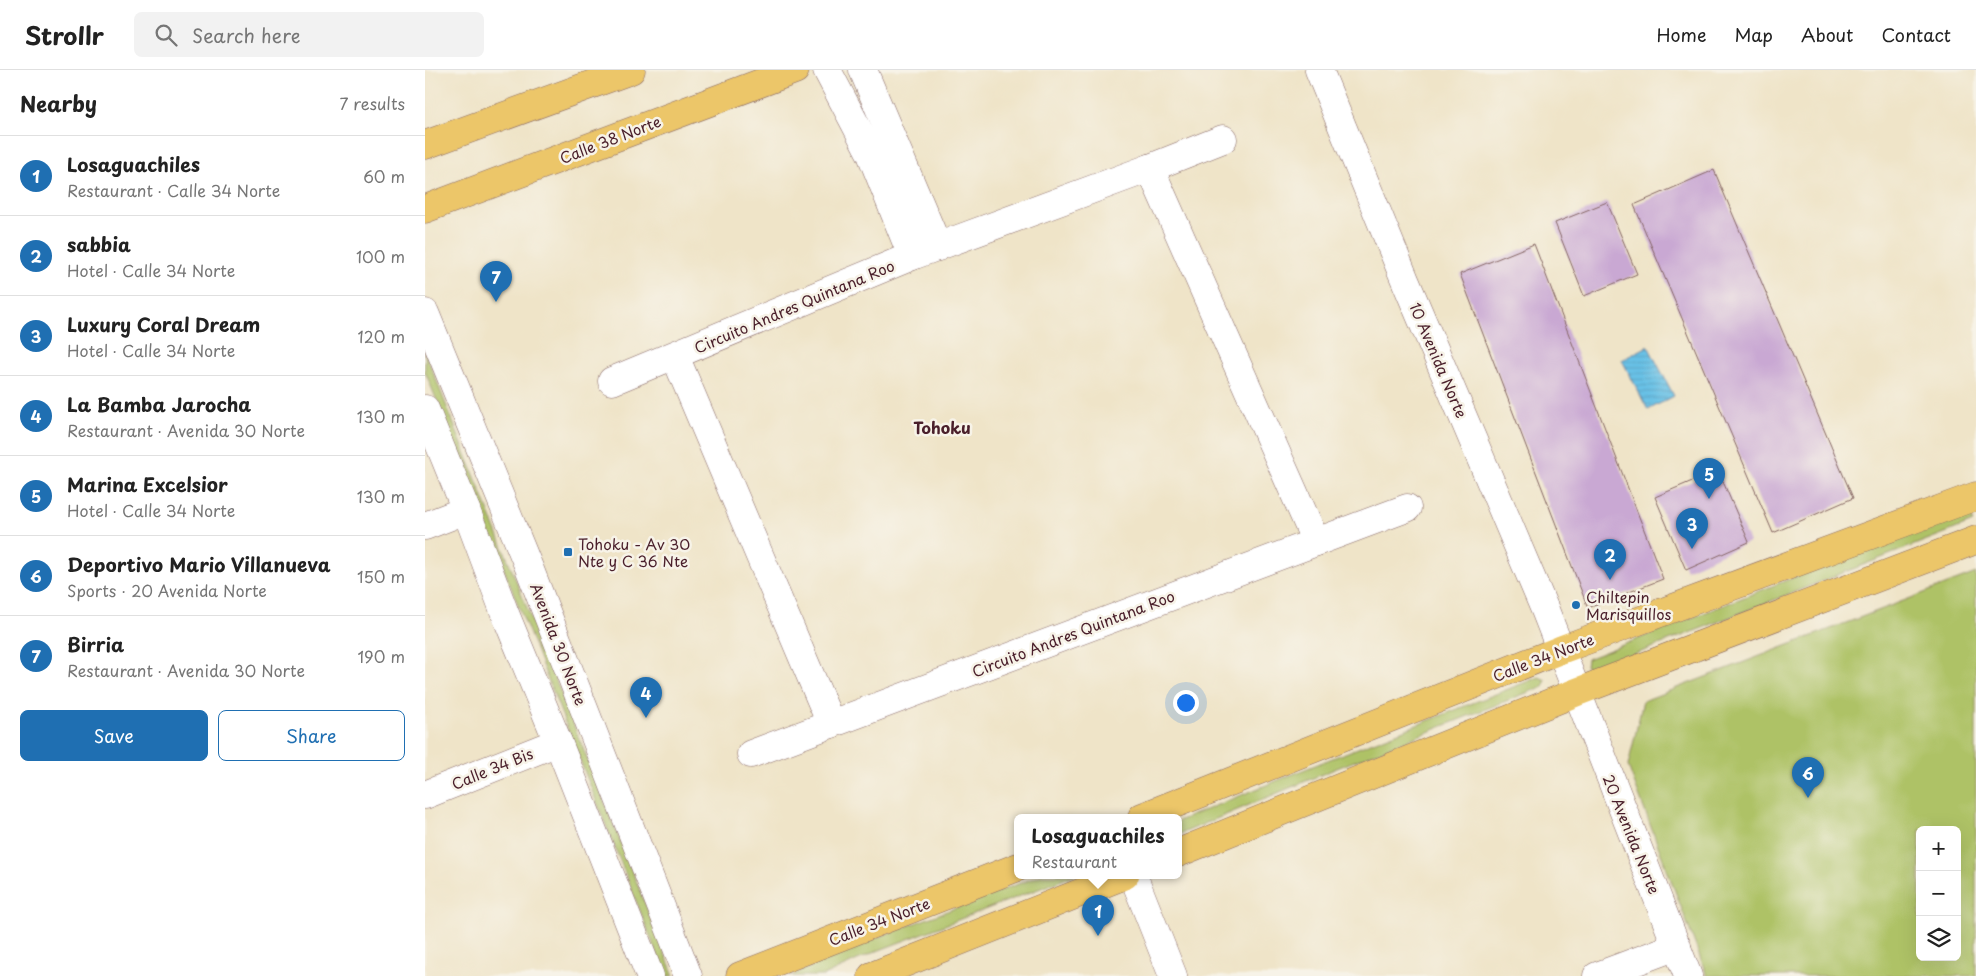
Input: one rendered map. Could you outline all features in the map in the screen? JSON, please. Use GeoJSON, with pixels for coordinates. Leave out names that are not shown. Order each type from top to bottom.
{"type":"FeatureCollection","features":[{"type":"Feature","properties":{"kind":"main road","name":"Calle 38 Norte"},"geometry":{"type":"LineString","coordinates":[[425,209],[795,70]]}},
{"type":"Feature","properties":{"kind":"main road"},"geometry":{"type":"LineString","coordinates":[[425,145],[615,73]]}},
{"type":"Feature","properties":{"kind":"main road","name":"Calle 34 Norte"},"geometry":{"type":"LineString","coordinates":[[1150,814],[1560,650],[1976,496]]}},
{"type":"Feature","properties":{"kind":"main road"},"geometry":{"type":"LineString","coordinates":[[1182,851],[1577,692],[1976,540]]}},
{"type":"Feature","properties":{"kind":"main road","name":"Calle 34 Norte"},"geometry":{"type":"LineString","coordinates":[[740,976],[1014,869]]}},
{"type":"Feature","properties":{"kind":"main road"},"geometry":{"type":"LineString","coordinates":[[872,976],[1115,879]]}},
{"type":"Feature","properties":{"kind":"street","name":"Circuito Andres Quintana Roo"},"geometry":{"type":"LineString","coordinates":[[827,70],[871,154],[912,256]]}},
{"type":"Feature","properties":{"kind":"street"},"geometry":{"type":"LineString","coordinates":[[863,70],[938,247]]}},
{"type":"Feature","properties":{"kind":"street","name":"10 Avenida Norte"},"geometry":{"type":"LineString","coordinates":[[1319,70],[1405,280],[1545,610],[1577,692]]}},
{"type":"Feature","properties":{"kind":"street","name":"Circuito Andres Quintana Roo"},"geometry":{"type":"LineString","coordinates":[[612,381],[912,256],[1223,139]]}},
{"type":"Feature","properties":{"kind":"street"},"geometry":{"type":"LineString","coordinates":[[1150,168],[1316,542]]}},
{"type":"Feature","properties":{"kind":"street","name":"Avenida 30 Norte"},"geometry":{"type":"LineString","coordinates":[[425,314],[531,570],[688,976]]}},
{"type":"Feature","properties":{"kind":"street","name":"Circuito Andres Quintana Roo"},"geometry":{"type":"LineString","coordinates":[[675,356],[831,724]]}},
{"type":"Feature","properties":{"kind":"street"},"geometry":{"type":"LineString","coordinates":[[425,409],[504,611],[559,742],[650,976]]}},
{"type":"Feature","properties":{"kind":"street","name":"Circuito Andres Quintana Roo"},"geometry":{"type":"LineString","coordinates":[[751,754],[1407,508]]}},
{"type":"Feature","properties":{"kind":"street"},"geometry":{"type":"LineString","coordinates":[[425,526],[466,510]]}},
{"type":"Feature","properties":{"kind":"street","name":"20 Avenida Norte"},"geometry":{"type":"LineString","coordinates":[[1577,692],[1688,976]]}},
{"type":"Feature","properties":{"kind":"street","name":"Calle 34 Bis"},"geometry":{"type":"LineString","coordinates":[[425,795],[559,742]]}},
{"type":"Feature","properties":{"kind":"street"},"geometry":{"type":"LineString","coordinates":[[1135,879],[1173,976]]}},
{"type":"Feature","properties":{"kind":"street"},"geometry":{"type":"LineString","coordinates":[[1597,976],[1677,946]]}},
{"type":"Feature","properties":{"kind":"green space"},"geometry":{"type":"Polygon","coordinates":[[[425,352],[674,976],[666,976],[425,371],[425,352]]]}},
{"type":"Feature","properties":{"kind":"green space"},"geometry":{"type":"Polygon","coordinates":[[[1962,511],[1970,512],[1973,522],[1595,670],[1586,667],[1587,659],[1962,511]]]}},
{"type":"Feature","properties":{"kind":"green space"},"geometry":{"type":"Polygon","coordinates":[[[1976,573],[1976,976],[1707,976],[1628,766],[1643,701],[1976,573]]]}},
{"type":"Feature","properties":{"kind":"green space"},"geometry":{"type":"Polygon","coordinates":[[[1539,677],[1546,680],[1543,687],[1337,768],[1182,833],[1182,819],[1539,677]]]}},
{"type":"Feature","properties":{"kind":"green space"},"geometry":{"type":"Polygon","coordinates":[[[1031,879],[1065,879],[877,951],[823,976],[790,976],[873,939],[1031,879]]]}},
{"type":"Feature","properties":{"kind":"water"},"geometry":{"type":"Polygon","coordinates":[[[1648,346],[1674,396],[1648,410],[1622,360],[1648,346]]]}},
{"type":"Feature","properties":{"kind":"building"},"geometry":{"type":"Polygon","coordinates":[[[1714,170],[1853,498],[1773,533],[1634,205],[1714,170]]]}},
{"type":"Feature","properties":{"kind":"building"},"geometry":{"type":"Polygon","coordinates":[[[1607,202],[1637,274],[1584,296],[1555,223],[1607,202]]]}},
{"type":"Feature","properties":{"kind":"building"},"geometry":{"type":"Polygon","coordinates":[[[1534,244],[1663,579],[1588,608],[1460,274],[1534,244]]]}},
{"type":"Feature","properties":{"kind":"building"},"geometry":{"type":"Polygon","coordinates":[[[1718,470],[1749,542],[1686,570],[1655,497],[1718,470]]]}},
{"type":"Feature","properties":{"kind":"place","name":"Birria"},"geometry":{"type":"Point","coordinates":[496,302]}},
{"type":"Feature","properties":{"kind":"place","name":"Marina Excelsior"},"geometry":{"type":"Point","coordinates":[1709,499]}},
{"type":"Feature","properties":{"kind":"place","name":"Luxury Coral Dream"},"geometry":{"type":"Point","coordinates":[1692,549]}},
{"type":"Feature","properties":{"kind":"place","name":"Tohoku - Av 30 Nte y C 36 Nte"},"geometry":{"type":"Point","coordinates":[568,552]}},
{"type":"Feature","properties":{"kind":"place","name":"sabbia"},"geometry":{"type":"Point","coordinates":[1610,580]}},
{"type":"Feature","properties":{"kind":"place","name":"Chiltepin Marisquillos"},"geometry":{"type":"Point","coordinates":[1576,605]}},
{"type":"Feature","properties":{"kind":"place","name":"La Bamba Jarocha"},"geometry":{"type":"Point","coordinates":[646,718]}},
{"type":"Feature","properties":{"kind":"place","name":"Deportivo Mario Villanueva"},"geometry":{"type":"Point","coordinates":[1808,798]}},
{"type":"Feature","properties":{"kind":"place","name":"Losaguachiles"},"geometry":{"type":"Point","coordinates":[1098,936]}},
{"type":"Feature","properties":{"kind":"district","name":"Tohoku"},"geometry":{"type":"Point","coordinates":[942,427]}}]}
